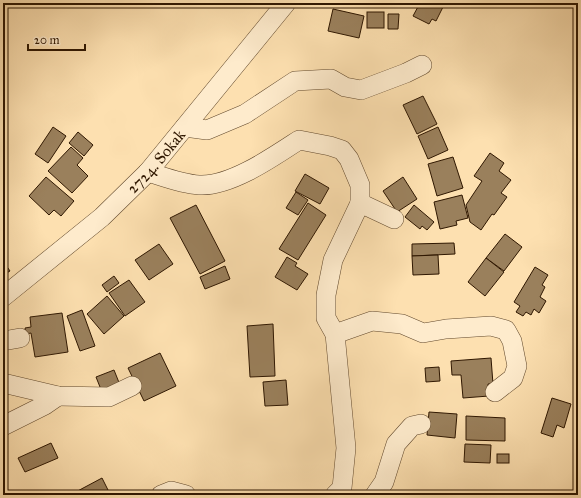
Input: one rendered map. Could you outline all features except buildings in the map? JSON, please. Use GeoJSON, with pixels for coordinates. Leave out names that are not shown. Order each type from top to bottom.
{"type":"FeatureCollection","features":[{"type":"Feature","properties":{"kind":"street","name":"2724. Sokak"},"geometry":{"type":"LineString","coordinates":[[3,297],[102,217],[148,172],[286,3]]}},
{"type":"Feature","properties":{"kind":"street"},"geometry":{"type":"LineString","coordinates":[[185,126],[207,130],[245,114],[295,81],[331,79],[345,87],[362,90],[406,73],[422,65]]}},
{"type":"Feature","properties":{"kind":"street"},"geometry":{"type":"LineString","coordinates":[[148,172],[182,182],[200,185],[227,181],[300,140],[342,150],[349,159],[360,185],[360,204],[333,260],[326,295],[326,318],[335,334],[346,448],[342,488],[335,495]]}},
{"type":"Feature","properties":{"kind":"street"},"geometry":{"type":"LineString","coordinates":[[360,204],[394,219]]}},
{"type":"Feature","properties":{"kind":"street"},"geometry":{"type":"LineString","coordinates":[[335,334],[372,321],[402,324],[423,333],[446,329],[491,326],[506,330],[512,341],[517,366],[513,378],[495,392]]}},
{"type":"Feature","properties":{"kind":"street"},"geometry":{"type":"LineString","coordinates":[[3,383],[58,396],[110,397],[132,386]]}},
{"type":"Feature","properties":{"kind":"street"},"geometry":{"type":"LineString","coordinates":[[3,426],[58,396]]}},
{"type":"Feature","properties":{"kind":"street"},"geometry":{"type":"LineString","coordinates":[[374,495],[384,482],[396,444],[412,426],[421,424]]}},
{"type":"Feature","properties":{"kind":"street"},"geometry":{"type":"LineString","coordinates":[[161,495],[172,491],[186,495]]}}]}
